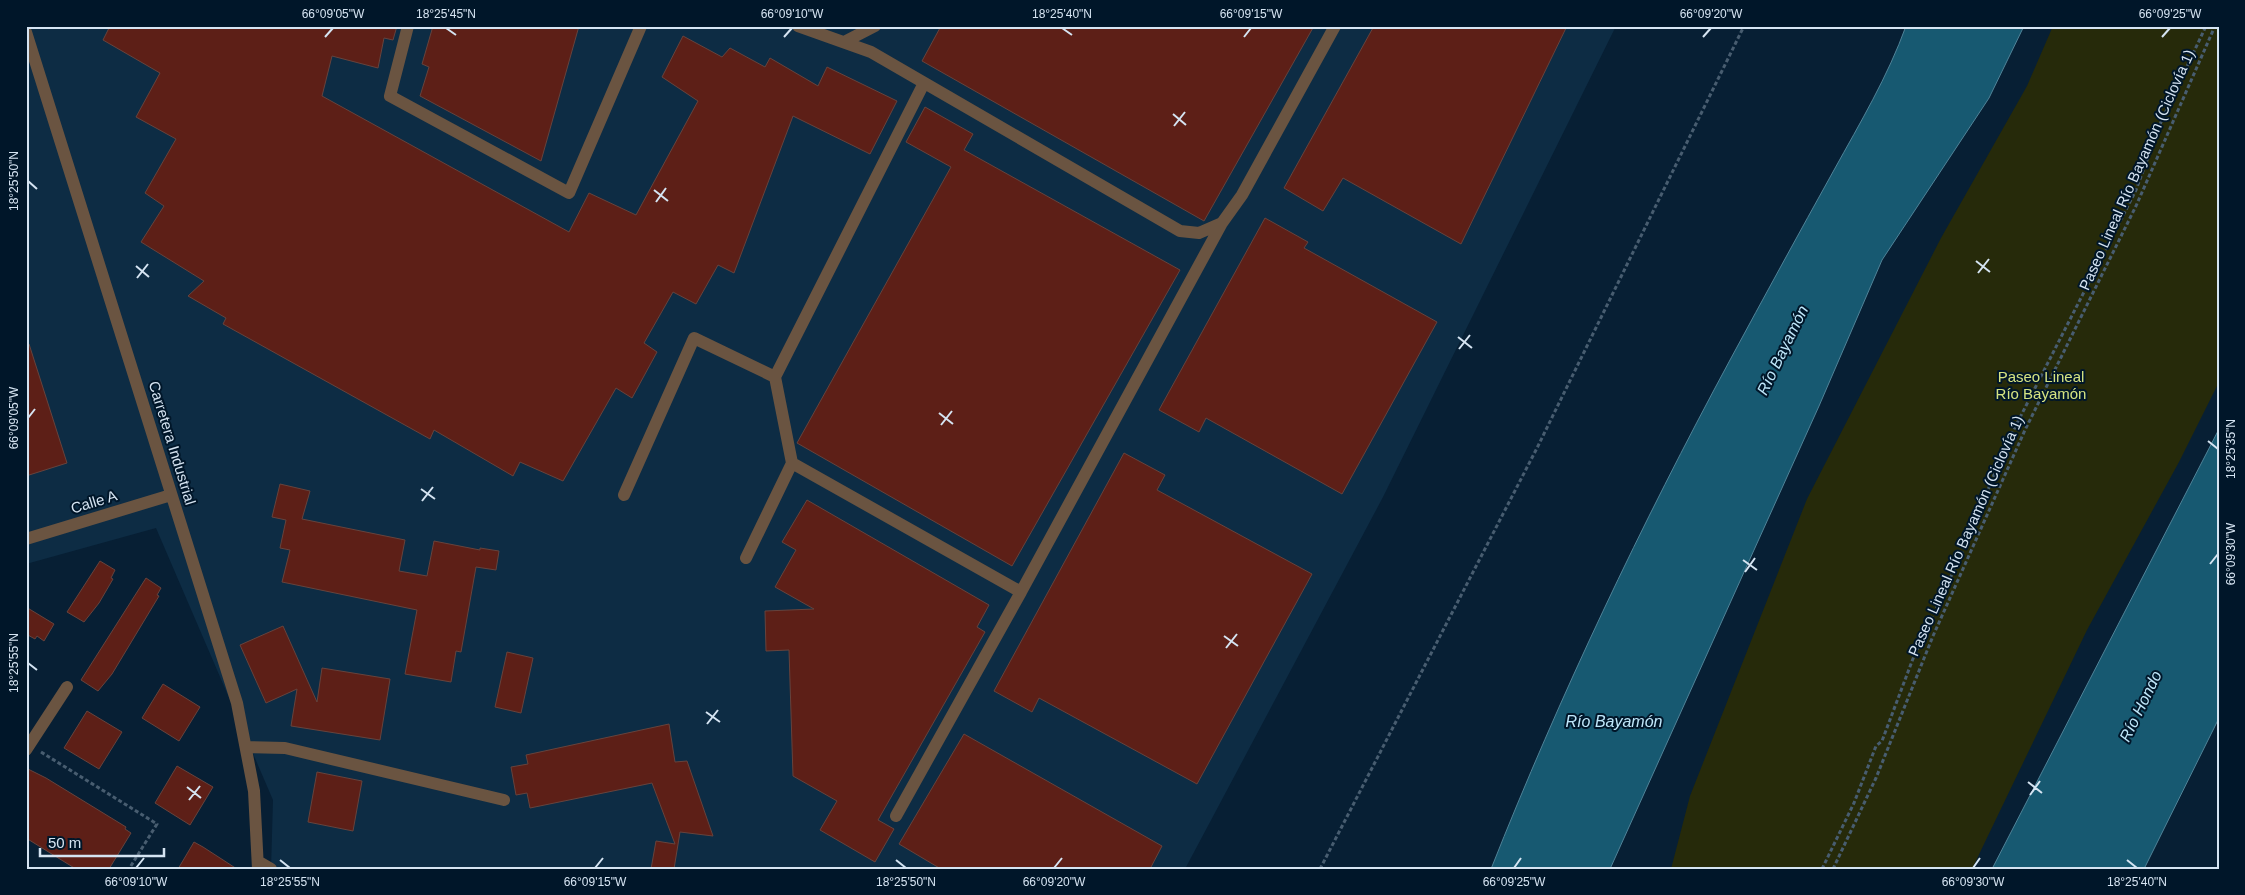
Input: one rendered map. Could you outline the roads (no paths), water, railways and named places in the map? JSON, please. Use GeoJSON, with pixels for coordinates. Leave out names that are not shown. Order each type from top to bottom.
{"type":"FeatureCollection","features":[{"type":"Feature","properties":{"kind":"street"},"geometry":{"type":"LineString","coordinates":[[408,26],[390,96],[569,193],[640,26]]}},
{"type":"Feature","properties":{"kind":"street"},"geometry":{"type":"LineString","coordinates":[[798,26],[871,52],[1180,231],[1199,233],[1222,223]]}},
{"type":"Feature","properties":{"kind":"street"},"geometry":{"type":"LineString","coordinates":[[844,42],[875,26]]}},
{"type":"Feature","properties":{"kind":"street"},"geometry":{"type":"LineString","coordinates":[[896,816],[1021,592],[1222,223],[1242,195],[1335,26]]}},
{"type":"Feature","properties":{"kind":"street","name":"Carretera Industrial"},"geometry":{"type":"LineString","coordinates":[[26,32],[237,703],[254,791],[259,866]]}},
{"type":"Feature","properties":{"kind":"street"},"geometry":{"type":"LineString","coordinates":[[746,558],[792,463],[775,378],[924,83]]}},
{"type":"Feature","properties":{"kind":"street"},"geometry":{"type":"LineString","coordinates":[[624,495],[694,338],[775,378]]}},
{"type":"Feature","properties":{"kind":"street"},"geometry":{"type":"LineString","coordinates":[[792,463],[1021,592]]}},
{"type":"Feature","properties":{"kind":"street","name":"Calle A"},"geometry":{"type":"LineString","coordinates":[[26,540],[171,495]]}},
{"type":"Feature","properties":{"kind":"street"},"geometry":{"type":"LineString","coordinates":[[28,747],[67,686]]}},
{"type":"Feature","properties":{"kind":"street"},"geometry":{"type":"LineString","coordinates":[[246,748],[285,748],[504,800]]}},
{"type":"Feature","properties":{"kind":"street"},"geometry":{"type":"LineString","coordinates":[[259,866],[271,869]]}},
{"type":"Feature","properties":{"kind":"water","name":"Río Bayamón"},"geometry":{"type":"Polygon","coordinates":[[[1906,26],[2024,26],[1989,98],[1882,260],[1819,406],[1610,869],[1491,869],[1573,675],[1633,548],[1730,360],[1873,99],[1891,63],[1906,26]]]}},
{"type":"Feature","properties":{"kind":"water","name":"Río Hondo"},"geometry":{"type":"Polygon","coordinates":[[[2219,429],[2219,718],[2144,869],[1992,869],[2219,429]]]}},
{"type":"Feature","properties":{"kind":"park label","name":"Paseo Lineal Río Bayamón"},"geometry":{"type":"Point","coordinates":[2041,386]}}]}
